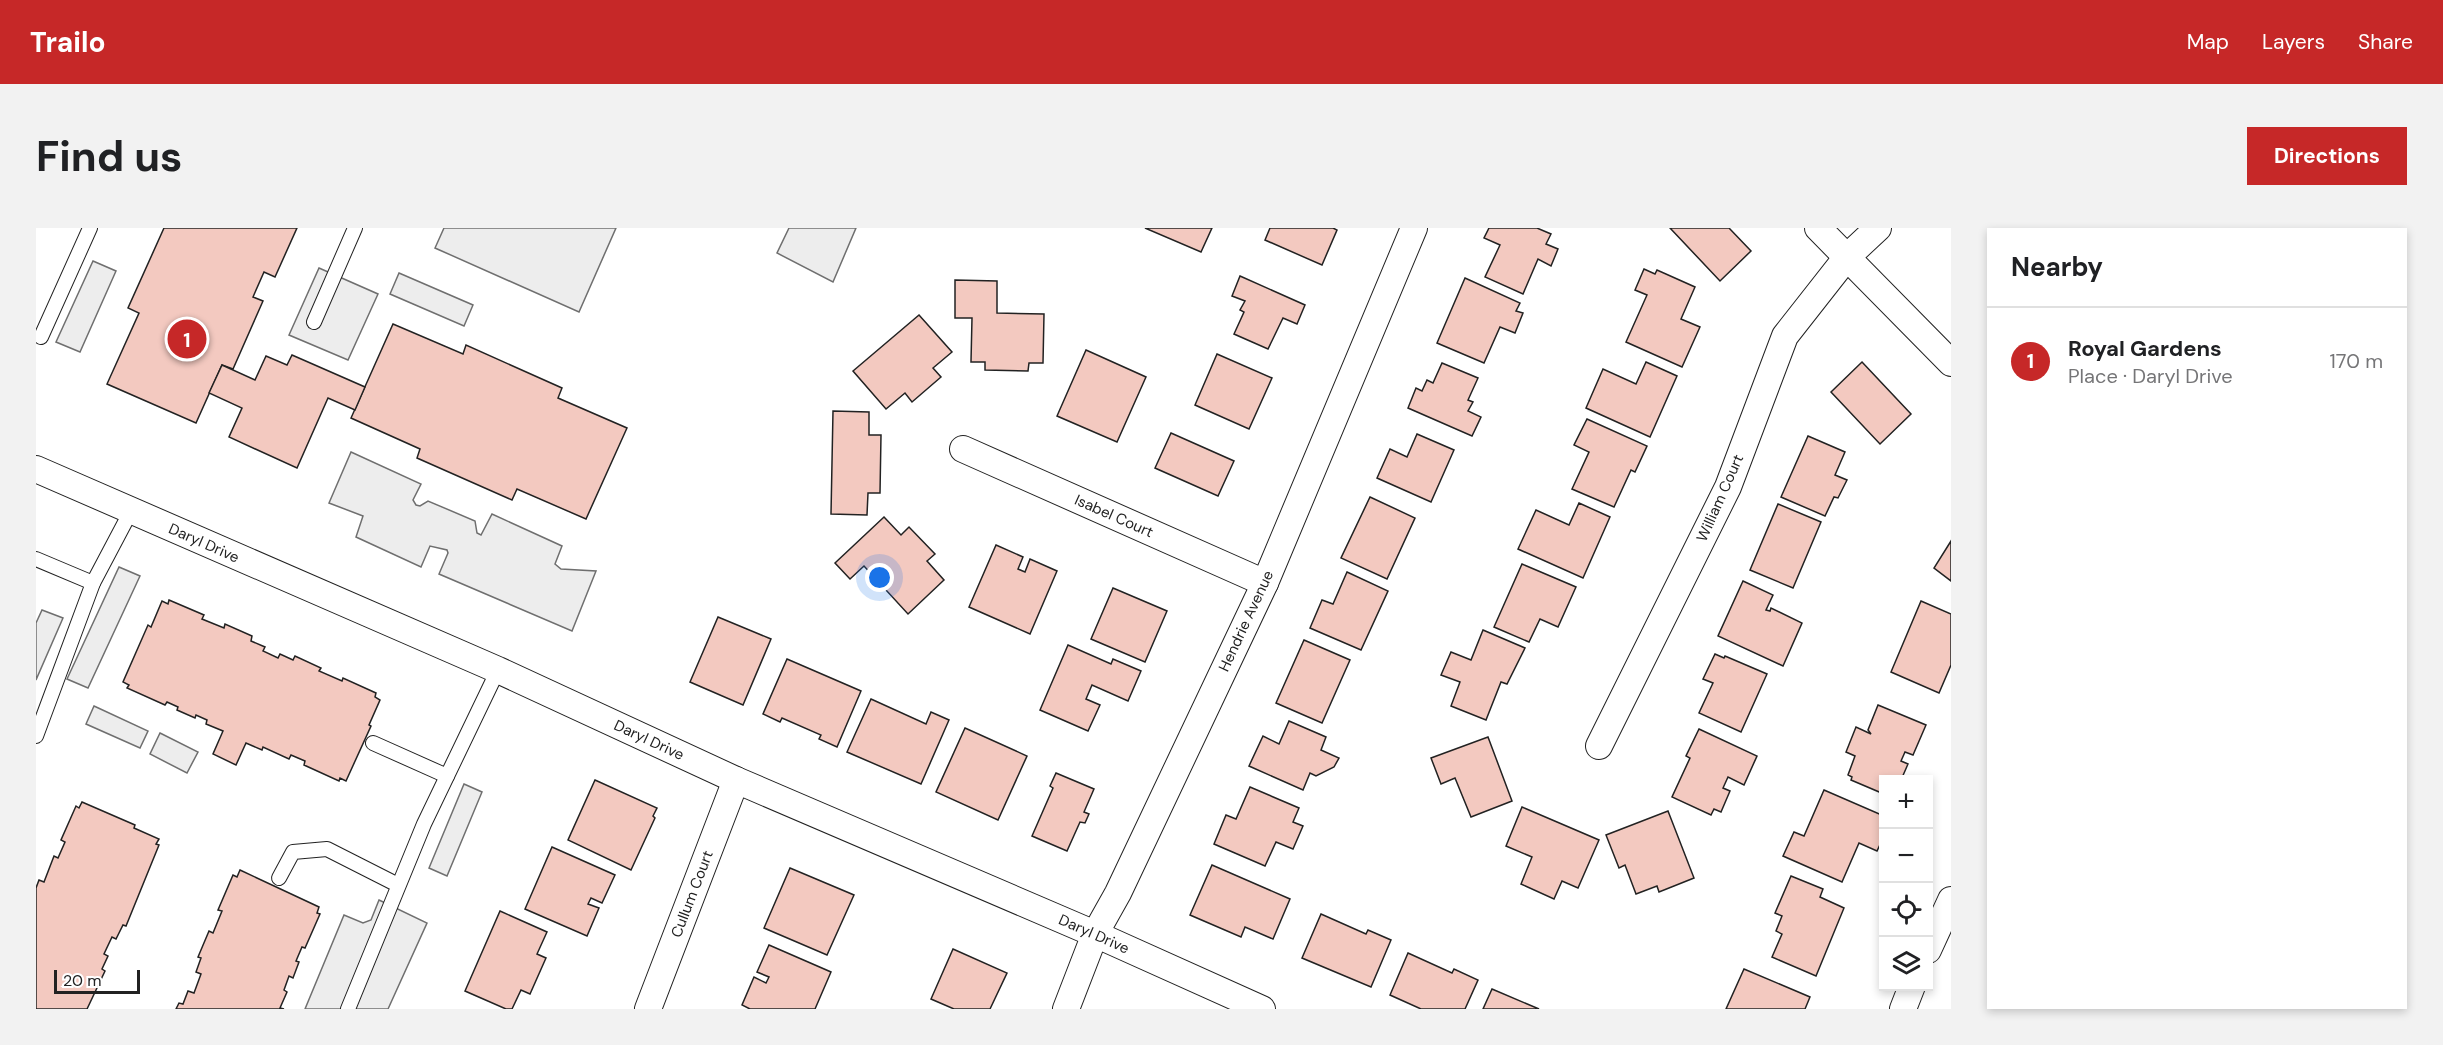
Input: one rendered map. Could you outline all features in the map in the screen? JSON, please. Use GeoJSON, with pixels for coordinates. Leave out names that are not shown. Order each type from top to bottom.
{"type":"FeatureCollection","features":[{"type":"Feature","properties":{"kind":"street","name":"Hendrie Avenue"},"geometry":{"type":"LineString","coordinates":[[1066,1009],[1095,934],[1118,893],[1265,583],[1414,228]]}},
{"type":"Feature","properties":{"kind":"street"},"geometry":{"type":"LineString","coordinates":[[1818,228],[1951,363]]}},
{"type":"Feature","properties":{"kind":"street","name":"William Court"},"geometry":{"type":"LineString","coordinates":[[1599,746],[1728,487],[1785,336],[1847,257],[1878,228]]}},
{"type":"Feature","properties":{"kind":"street","name":"Isabel Court"},"geometry":{"type":"LineString","coordinates":[[963,449],[1265,583]]}},
{"type":"Feature","properties":{"kind":"street","name":"Daryl Drive"},"geometry":{"type":"LineString","coordinates":[[36,469],[498,670],[736,780],[1095,934],[1262,1009]]}},
{"type":"Feature","properties":{"kind":"street","name":"Cullum Court"},"geometry":{"type":"LineString","coordinates":[[648,1009],[736,780]]}},
{"type":"Feature","properties":{"kind":"street"},"geometry":{"type":"LineString","coordinates":[[1933,941],[1951,900]]}},
{"type":"Feature","properties":{"kind":"street"},"geometry":{"type":"LineString","coordinates":[[1902,1009],[1910,991]]}},
{"type":"Feature","properties":{"kind":"lane"},"geometry":{"type":"LineString","coordinates":[[41,338],[90,228]]}},
{"type":"Feature","properties":{"kind":"lane"},"geometry":{"type":"LineString","coordinates":[[314,322],[355,228]]}},
{"type":"Feature","properties":{"kind":"lane"},"geometry":{"type":"LineString","coordinates":[[36,736],[93,583],[131,511]]}},
{"type":"Feature","properties":{"kind":"lane"},"geometry":{"type":"LineString","coordinates":[[36,559],[93,583]]}},
{"type":"Feature","properties":{"kind":"lane"},"geometry":{"type":"LineString","coordinates":[[348,1009],[398,885],[498,670]]}},
{"type":"Feature","properties":{"kind":"lane"},"geometry":{"type":"LineString","coordinates":[[373,743],[447,776]]}},
{"type":"Feature","properties":{"kind":"lane"},"geometry":{"type":"LineString","coordinates":[[279,878],[293,852],[327,849],[398,885]]}},
{"type":"Feature","properties":{"kind":"shaded area"},"geometry":{"type":"Polygon","coordinates":[[[444,228],[616,228],[579,312],[435,248],[444,228]]]}},
{"type":"Feature","properties":{"kind":"shaded area"},"geometry":{"type":"Polygon","coordinates":[[[789,228],[856,228],[833,282],[777,253],[789,228]]]}},
{"type":"Feature","properties":{"kind":"shaded area"},"geometry":{"type":"Polygon","coordinates":[[[93,261],[116,271],[80,352],[56,342],[93,261]]]}},
{"type":"Feature","properties":{"kind":"shaded area"},"geometry":{"type":"Polygon","coordinates":[[[319,268],[378,294],[348,360],[289,335],[319,268]]]}},
{"type":"Feature","properties":{"kind":"shaded area"},"geometry":{"type":"Polygon","coordinates":[[[399,273],[473,305],[464,326],[390,294],[399,273]]]}},
{"type":"Feature","properties":{"kind":"shaded area"},"geometry":{"type":"Polygon","coordinates":[[[351,452],[421,484],[413,500],[416,505],[420,506],[428,501],[475,521],[477,533],[481,535],[492,514],[562,546],[555,564],[561,569],[596,571],[572,631],[439,574],[448,553],[447,550],[430,546],[421,567],[356,537],[363,516],[329,503],[351,452]]]}},
{"type":"Feature","properties":{"kind":"shaded area"},"geometry":{"type":"Polygon","coordinates":[[[119,567],[140,576],[88,688],[67,679],[119,567]]]}},
{"type":"Feature","properties":{"kind":"shaded area"},"geometry":{"type":"Polygon","coordinates":[[[42,610],[63,618],[36,680],[36,623],[42,610]]]}},
{"type":"Feature","properties":{"kind":"shaded area"},"geometry":{"type":"Polygon","coordinates":[[[94,706],[148,731],[140,748],[86,724],[94,706]]]}},
{"type":"Feature","properties":{"kind":"shaded area"},"geometry":{"type":"Polygon","coordinates":[[[160,733],[198,752],[187,773],[150,754],[160,733]]]}},
{"type":"Feature","properties":{"kind":"shaded area"},"geometry":{"type":"Polygon","coordinates":[[[464,784],[482,792],[447,876],[429,868],[464,784]]]}},
{"type":"Feature","properties":{"kind":"shaded area"},"geometry":{"type":"Polygon","coordinates":[[[379,900],[427,923],[388,1009],[305,1009],[344,915],[363,923],[371,920],[379,900]]]}},
{"type":"Feature","properties":{"kind":"building"},"geometry":{"type":"Polygon","coordinates":[[[164,228],[297,228],[275,277],[264,272],[253,297],[263,301],[233,369],[222,365],[196,423],[107,384],[139,313],[128,308],[164,228]]]}},
{"type":"Feature","properties":{"kind":"building"},"geometry":{"type":"Polygon","coordinates":[[[1145,228],[1212,228],[1201,252],[1145,228]]]}},
{"type":"Feature","properties":{"kind":"building"},"geometry":{"type":"Polygon","coordinates":[[[1270,228],[1333,228],[1337,230],[1322,265],[1265,240],[1270,228]]]}},
{"type":"Feature","properties":{"kind":"building"},"geometry":{"type":"Polygon","coordinates":[[[1489,228],[1537,228],[1551,234],[1546,244],[1558,249],[1551,266],[1538,259],[1523,294],[1485,277],[1500,245],[1484,238],[1489,228]]]}},
{"type":"Feature","properties":{"kind":"building"},"geometry":{"type":"Polygon","coordinates":[[[1670,228],[1729,228],[1751,251],[1720,281],[1670,228]]]}},
{"type":"Feature","properties":{"kind":"building"},"geometry":{"type":"Polygon","coordinates":[[[1644,269],[1655,274],[1657,270],[1695,287],[1681,319],[1700,327],[1682,367],[1626,342],[1647,295],[1635,290],[1644,269]]]}},
{"type":"Feature","properties":{"kind":"building"},"geometry":{"type":"Polygon","coordinates":[[[1240,276],[1305,305],[1297,324],[1283,318],[1268,349],[1234,334],[1244,312],[1240,310],[1245,301],[1232,296],[1240,276]]]}},
{"type":"Feature","properties":{"kind":"building"},"geometry":{"type":"Polygon","coordinates":[[[1465,278],[1520,303],[1516,311],[1523,313],[1515,333],[1500,327],[1484,363],[1437,343],[1465,278]]]}},
{"type":"Feature","properties":{"kind":"building"},"geometry":{"type":"Polygon","coordinates":[[[955,280],[997,281],[997,313],[1044,314],[1043,363],[1029,363],[1028,371],[985,370],[985,362],[971,362],[972,318],[955,318],[955,280]]]}},
{"type":"Feature","properties":{"kind":"building"},"geometry":{"type":"Polygon","coordinates":[[[919,315],[952,352],[933,368],[941,377],[912,402],[905,393],[886,409],[853,371],[919,315]]]}},
{"type":"Feature","properties":{"kind":"building"},"geometry":{"type":"Polygon","coordinates":[[[393,324],[463,354],[466,345],[562,388],[558,398],[627,428],[586,519],[517,489],[512,500],[417,458],[420,449],[351,418],[393,324]]]}},
{"type":"Feature","properties":{"kind":"building"},"geometry":{"type":"Polygon","coordinates":[[[1086,350],[1146,377],[1117,442],[1057,416],[1086,350]]]}},
{"type":"Feature","properties":{"kind":"building"},"geometry":{"type":"Polygon","coordinates":[[[1217,354],[1272,378],[1249,429],[1195,405],[1217,354]]]}},
{"type":"Feature","properties":{"kind":"building"},"geometry":{"type":"Polygon","coordinates":[[[292,355],[365,387],[355,410],[328,398],[297,468],[229,437],[242,408],[209,393],[222,365],[255,380],[266,356],[287,365],[292,355]]]}},
{"type":"Feature","properties":{"kind":"building"},"geometry":{"type":"Polygon","coordinates":[[[1646,362],[1677,376],[1650,437],[1586,408],[1603,369],[1636,384],[1646,362]]]}},
{"type":"Feature","properties":{"kind":"building"},"geometry":{"type":"Polygon","coordinates":[[[1862,362],[1911,414],[1880,444],[1831,392],[1862,362]]]}},
{"type":"Feature","properties":{"kind":"building"},"geometry":{"type":"Polygon","coordinates":[[[1442,363],[1478,378],[1468,400],[1473,402],[1468,411],[1481,417],[1472,436],[1408,408],[1416,388],[1422,391],[1427,380],[1433,383],[1442,363]]]}},
{"type":"Feature","properties":{"kind":"building"},"geometry":{"type":"Polygon","coordinates":[[[833,411],[869,412],[869,435],[881,435],[880,493],[868,493],[867,515],[831,514],[833,411]]]}},
{"type":"Feature","properties":{"kind":"building"},"geometry":{"type":"Polygon","coordinates":[[[1587,419],[1647,446],[1635,472],[1631,470],[1614,507],[1572,489],[1589,452],[1574,445],[1587,419]]]}},
{"type":"Feature","properties":{"kind":"building"},"geometry":{"type":"Polygon","coordinates":[[[1171,433],[1234,461],[1218,496],[1155,468],[1171,433]]]}},
{"type":"Feature","properties":{"kind":"building"},"geometry":{"type":"Polygon","coordinates":[[[1417,434],[1454,450],[1431,502],[1377,478],[1390,449],[1407,457],[1417,434]]]}},
{"type":"Feature","properties":{"kind":"building"},"geometry":{"type":"Polygon","coordinates":[[[1808,436],[1845,452],[1835,475],[1847,480],[1838,498],[1834,497],[1825,516],[1781,497],[1808,436]]]}},
{"type":"Feature","properties":{"kind":"building"},"geometry":{"type":"Polygon","coordinates":[[[1370,497],[1415,518],[1387,579],[1341,558],[1370,497]]]}},
{"type":"Feature","properties":{"kind":"building"},"geometry":{"type":"Polygon","coordinates":[[[1579,503],[1610,517],[1583,578],[1518,549],[1536,510],[1569,525],[1579,503]]]}},
{"type":"Feature","properties":{"kind":"building"},"geometry":{"type":"Polygon","coordinates":[[[1778,504],[1821,522],[1793,588],[1750,570],[1778,504]]]}},
{"type":"Feature","properties":{"kind":"building"},"geometry":{"type":"Polygon","coordinates":[[[884,517],[901,535],[909,527],[935,554],[927,561],[944,580],[908,614],[864,566],[850,579],[835,563],[884,517]]]}},
{"type":"Feature","properties":{"kind":"building"},"geometry":{"type":"Polygon","coordinates":[[[1951,541],[1951,581],[1934,568],[1951,541]]]}},
{"type":"Feature","properties":{"kind":"building"},"geometry":{"type":"Polygon","coordinates":[[[996,545],[1023,557],[1018,569],[1025,572],[1030,559],[1057,571],[1030,634],[969,607],[996,545]]]}},
{"type":"Feature","properties":{"kind":"building"},"geometry":{"type":"Polygon","coordinates":[[[1522,564],[1576,587],[1558,627],[1540,619],[1529,642],[1494,627],[1522,564]]]}},
{"type":"Feature","properties":{"kind":"building"},"geometry":{"type":"Polygon","coordinates":[[[1347,572],[1388,591],[1361,650],[1310,628],[1322,600],[1333,604],[1347,572]]]}},
{"type":"Feature","properties":{"kind":"building"},"geometry":{"type":"Polygon","coordinates":[[[1743,581],[1773,595],[1766,610],[1770,611],[1771,608],[1802,623],[1783,666],[1718,636],[1743,581]]]}},
{"type":"Feature","properties":{"kind":"building"},"geometry":{"type":"Polygon","coordinates":[[[1113,588],[1167,611],[1145,662],[1091,639],[1113,588]]]}},
{"type":"Feature","properties":{"kind":"building"},"geometry":{"type":"Polygon","coordinates":[[[169,600],[204,615],[202,619],[224,628],[225,624],[252,636],[251,641],[265,647],[263,651],[278,658],[280,654],[293,660],[295,656],[321,668],[319,671],[342,681],[343,678],[376,693],[375,697],[380,700],[346,781],[340,778],[339,781],[304,765],[305,761],[291,755],[289,759],[263,747],[262,750],[246,743],[236,765],[213,754],[223,731],[206,724],[207,720],[196,715],[195,718],[177,710],[178,707],[167,702],[165,705],[127,688],[129,685],[123,682],[148,625],[151,627],[162,601],[168,604],[169,600]]]}},
{"type":"Feature","properties":{"kind":"building"},"geometry":{"type":"Polygon","coordinates":[[[1921,601],[1951,614],[1951,665],[1939,693],[1891,672],[1921,601]]]}},
{"type":"Feature","properties":{"kind":"building"},"geometry":{"type":"Polygon","coordinates":[[[718,617],[771,639],[743,705],[690,682],[718,617]]]}},
{"type":"Feature","properties":{"kind":"building"},"geometry":{"type":"Polygon","coordinates":[[[1483,630],[1525,648],[1507,684],[1501,682],[1486,720],[1451,706],[1460,682],[1441,675],[1451,652],[1471,660],[1483,630]]]}},
{"type":"Feature","properties":{"kind":"building"},"geometry":{"type":"Polygon","coordinates":[[[1304,640],[1350,660],[1322,723],[1276,703],[1304,640]]]}},
{"type":"Feature","properties":{"kind":"building"},"geometry":{"type":"Polygon","coordinates":[[[1068,645],[1111,664],[1113,659],[1141,671],[1128,701],[1092,685],[1086,699],[1100,705],[1088,731],[1040,710],[1068,645]]]}},
{"type":"Feature","properties":{"kind":"building"},"geometry":{"type":"Polygon","coordinates":[[[1715,654],[1767,674],[1741,732],[1699,713],[1713,683],[1703,679],[1715,654]]]}},
{"type":"Feature","properties":{"kind":"building"},"geometry":{"type":"Polygon","coordinates":[[[787,659],[861,691],[837,747],[819,739],[821,735],[782,718],[780,722],[763,714],[787,659]]]}},
{"type":"Feature","properties":{"kind":"building"},"geometry":{"type":"Polygon","coordinates":[[[871,699],[926,724],[931,712],[949,720],[921,784],[847,752],[871,699]]]}},
{"type":"Feature","properties":{"kind":"building"},"geometry":{"type":"Polygon","coordinates":[[[1878,705],[1926,725],[1913,755],[1905,752],[1901,761],[1908,764],[1903,775],[1879,775],[1879,792],[1851,780],[1852,777],[1848,775],[1855,756],[1846,752],[1856,727],[1871,734],[1868,730],[1878,705]]]}},
{"type":"Feature","properties":{"kind":"building"},"geometry":{"type":"Polygon","coordinates":[[[1289,721],[1326,737],[1321,750],[1339,758],[1334,767],[1316,776],[1310,773],[1303,790],[1249,766],[1263,736],[1279,744],[1289,721]]]}},
{"type":"Feature","properties":{"kind":"building"},"geometry":{"type":"Polygon","coordinates":[[[965,728],[1027,756],[998,820],[936,792],[965,728]]]}},
{"type":"Feature","properties":{"kind":"building"},"geometry":{"type":"Polygon","coordinates":[[[1699,729],[1757,756],[1744,785],[1728,777],[1723,788],[1730,791],[1721,812],[1714,809],[1711,815],[1672,797],[1690,758],[1686,756],[1699,729]]]}},
{"type":"Feature","properties":{"kind":"building"},"geometry":{"type":"Polygon","coordinates":[[[1488,737],[1512,801],[1471,817],[1455,778],[1441,784],[1431,758],[1488,737]]]}},
{"type":"Feature","properties":{"kind":"building"},"geometry":{"type":"Polygon","coordinates":[[[1056,773],[1094,789],[1084,812],[1089,814],[1085,823],[1080,822],[1067,851],[1032,836],[1053,788],[1050,786],[1056,773]]]}},
{"type":"Feature","properties":{"kind":"building"},"geometry":{"type":"Polygon","coordinates":[[[595,780],[657,808],[653,816],[655,818],[631,870],[568,840],[595,780]]]}},
{"type":"Feature","properties":{"kind":"building"},"geometry":{"type":"Polygon","coordinates":[[[1250,787],[1299,808],[1293,822],[1303,826],[1293,849],[1276,842],[1265,866],[1214,844],[1226,815],[1236,819],[1250,787]]]}},
{"type":"Feature","properties":{"kind":"building"},"geometry":{"type":"Polygon","coordinates":[[[1824,790],[1879,814],[1877,851],[1859,843],[1842,882],[1783,856],[1794,832],[1804,836],[1824,790]]]}},
{"type":"Feature","properties":{"kind":"building"},"geometry":{"type":"Polygon","coordinates":[[[82,802],[135,825],[134,828],[159,839],[156,844],[159,845],[126,926],[123,925],[116,939],[112,937],[104,954],[108,956],[102,969],[105,971],[87,1009],[36,1009],[36,888],[39,880],[44,882],[54,856],[58,858],[65,842],[61,840],[76,806],[79,808],[82,802]]]}},
{"type":"Feature","properties":{"kind":"building"},"geometry":{"type":"Polygon","coordinates":[[[1522,807],[1599,840],[1578,888],[1562,881],[1554,899],[1521,884],[1532,857],[1506,846],[1522,807]]]}},
{"type":"Feature","properties":{"kind":"building"},"geometry":{"type":"Polygon","coordinates":[[[1668,811],[1694,878],[1659,892],[1657,886],[1636,894],[1625,865],[1619,868],[1606,835],[1668,811]]]}},
{"type":"Feature","properties":{"kind":"building"},"geometry":{"type":"Polygon","coordinates":[[[552,847],[615,875],[602,903],[591,898],[588,904],[599,908],[587,936],[525,909],[552,847]]]}},
{"type":"Feature","properties":{"kind":"building"},"geometry":{"type":"Polygon","coordinates":[[[1212,865],[1290,899],[1273,939],[1245,927],[1241,937],[1190,915],[1212,865]]]}},
{"type":"Feature","properties":{"kind":"building"},"geometry":{"type":"Polygon","coordinates":[[[790,868],[854,895],[827,955],[764,928],[790,868]]]}},
{"type":"Feature","properties":{"kind":"building"},"geometry":{"type":"Polygon","coordinates":[[[240,870],[319,907],[317,913],[320,914],[305,948],[302,947],[296,961],[299,962],[293,978],[289,976],[284,990],[287,992],[280,1008],[284,1009],[176,1009],[179,1003],[183,1004],[188,991],[194,993],[201,974],[196,972],[201,958],[198,957],[209,931],[213,933],[222,911],[218,910],[233,875],[237,877],[240,870]]]}},
{"type":"Feature","properties":{"kind":"building"},"geometry":{"type":"Polygon","coordinates":[[[1791,876],[1823,889],[1820,897],[1844,908],[1816,976],[1772,957],[1782,934],[1776,931],[1782,916],[1775,913],[1791,876]]]}},
{"type":"Feature","properties":{"kind":"building"},"geometry":{"type":"Polygon","coordinates":[[[500,911],[547,932],[537,954],[546,958],[530,994],[521,990],[512,1009],[506,1009],[465,991],[500,911]]]}},
{"type":"Feature","properties":{"kind":"building"},"geometry":{"type":"Polygon","coordinates":[[[1321,914],[1366,934],[1368,930],[1391,940],[1371,987],[1302,958],[1321,914]]]}},
{"type":"Feature","properties":{"kind":"building"},"geometry":{"type":"Polygon","coordinates":[[[769,945],[831,972],[815,1009],[750,1009],[742,1005],[754,977],[766,983],[769,977],[757,972],[769,945]]]}},
{"type":"Feature","properties":{"kind":"building"},"geometry":{"type":"Polygon","coordinates":[[[953,949],[1007,973],[990,1009],[954,1009],[931,999],[953,949]]]}},
{"type":"Feature","properties":{"kind":"building"},"geometry":{"type":"Polygon","coordinates":[[[1408,953],[1452,973],[1454,969],[1478,980],[1465,1009],[1421,1009],[1390,995],[1408,953]]]}},
{"type":"Feature","properties":{"kind":"building"},"geometry":{"type":"Polygon","coordinates":[[[1744,969],[1810,997],[1805,1009],[1726,1009],[1744,969]]]}},
{"type":"Feature","properties":{"kind":"building"},"geometry":{"type":"Polygon","coordinates":[[[1492,989],[1539,1009],[1483,1009],[1492,989]]]}},
{"type":"Feature","properties":{"kind":"place","name":"Royal Gardens"},"geometry":{"type":"Point","coordinates":[187,339]}}]}
